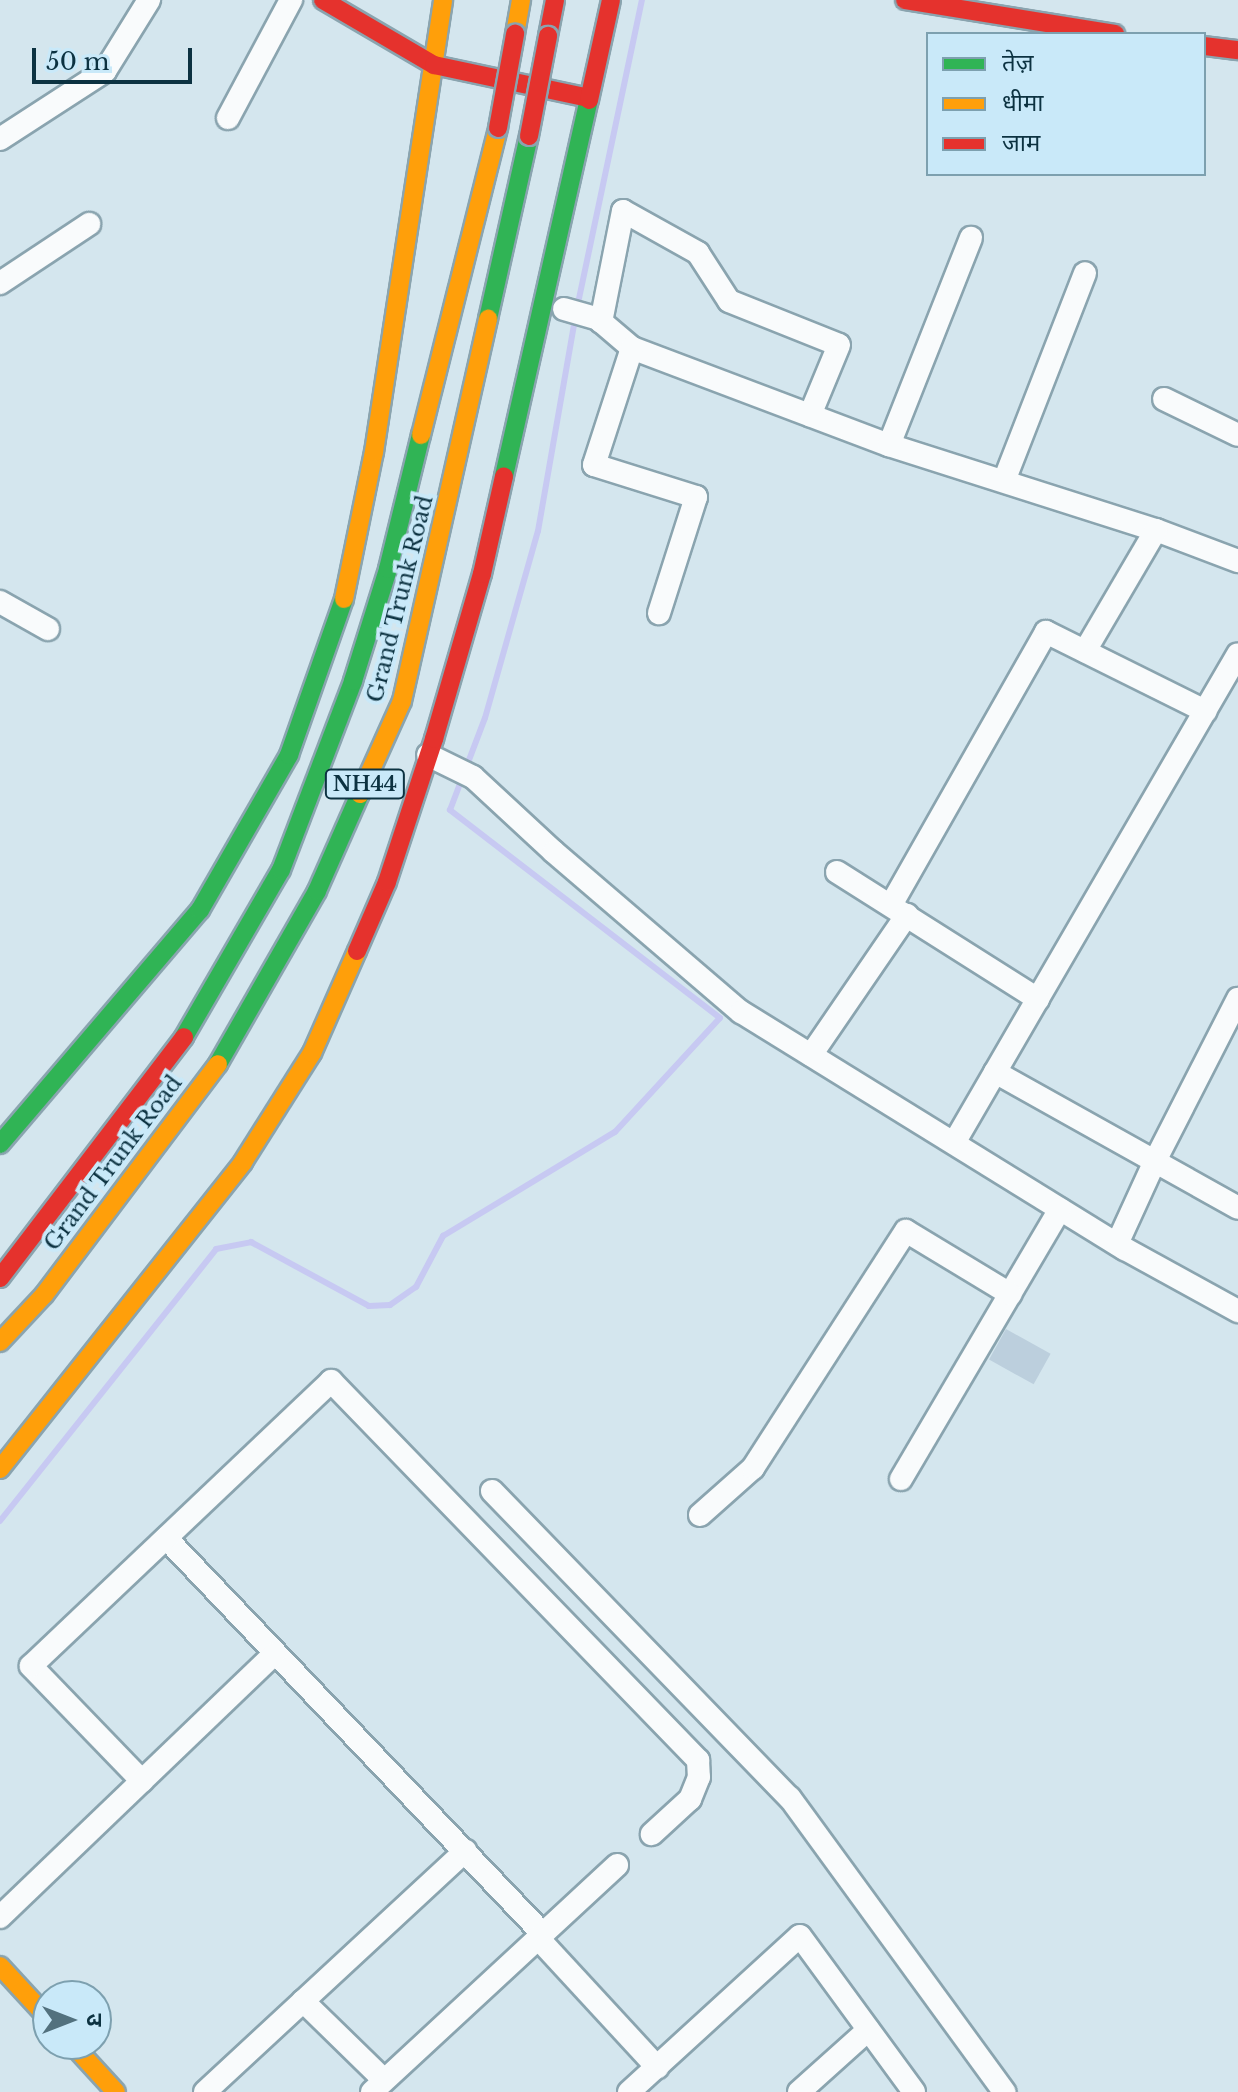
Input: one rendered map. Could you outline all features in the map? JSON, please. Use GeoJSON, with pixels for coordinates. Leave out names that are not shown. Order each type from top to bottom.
{"type":"FeatureCollection","features":[{"type":"Feature","properties":{"kind":"main road"},"geometry":{"type":"LineString","coordinates":[[323,0],[434,65],[589,98]]}},
{"type":"Feature","properties":{"kind":"main road"},"geometry":{"type":"LineString","coordinates":[[0,1144],[200,910],[289,755],[344,600],[374,452],[443,0]]}},
{"type":"Feature","properties":{"kind":"main road","name":"Grand Trunk Road"},"geometry":{"type":"LineString","coordinates":[[0,1278],[185,1036],[281,870],[353,681],[388,569],[498,128],[521,0]]}},
{"type":"Feature","properties":{"kind":"main road","name":"Grand Trunk Road"},"geometry":{"type":"LineString","coordinates":[[0,1342],[44,1295],[218,1064],[317,891],[402,701],[529,136],[555,0]]}},
{"type":"Feature","properties":{"kind":"main road"},"geometry":{"type":"LineString","coordinates":[[0,1469],[243,1162],[312,1053],[387,882],[482,574],[611,0]]}},
{"type":"Feature","properties":{"kind":"main road"},"geometry":{"type":"LineString","coordinates":[[905,0],[1103,32]]}},
{"type":"Feature","properties":{"kind":"main road"},"geometry":{"type":"LineString","coordinates":[[1206,46],[1238,50]]}},
{"type":"Feature","properties":{"kind":"main road"},"geometry":{"type":"LineString","coordinates":[[0,1966],[32,2001]]}},
{"type":"Feature","properties":{"kind":"main road"},"geometry":{"type":"LineString","coordinates":[[87,2060],[116,2092]]}},
{"type":"Feature","properties":{"kind":"street"},"geometry":{"type":"LineString","coordinates":[[0,139],[105,71],[149,0]]}},
{"type":"Feature","properties":{"kind":"street"},"geometry":{"type":"LineString","coordinates":[[228,118],[291,0]]}},
{"type":"Feature","properties":{"kind":"street"},"geometry":{"type":"LineString","coordinates":[[599,321],[623,211],[698,253],[729,301],[839,345],[810,415]]}},
{"type":"Feature","properties":{"kind":"street"},"geometry":{"type":"LineString","coordinates":[[0,283],[89,224]]}},
{"type":"Feature","properties":{"kind":"street"},"geometry":{"type":"LineString","coordinates":[[889,445],[971,238]]}},
{"type":"Feature","properties":{"kind":"street"},"geometry":{"type":"LineString","coordinates":[[1004,481],[1085,273]]}},
{"type":"Feature","properties":{"kind":"street"},"geometry":{"type":"LineString","coordinates":[[564,309],[599,321],[632,348],[889,445],[1156,530],[1238,561]]}},
{"type":"Feature","properties":{"kind":"street"},"geometry":{"type":"LineString","coordinates":[[632,348],[594,465],[696,497],[659,613]]}},
{"type":"Feature","properties":{"kind":"street"},"geometry":{"type":"LineString","coordinates":[[1164,399],[1238,435]]}},
{"type":"Feature","properties":{"kind":"street"},"geometry":{"type":"LineString","coordinates":[[1085,651],[1156,530]]}},
{"type":"Feature","properties":{"kind":"street"},"geometry":{"type":"LineString","coordinates":[[0,602],[48,629]]}},
{"type":"Feature","properties":{"kind":"street"},"geometry":{"type":"LineString","coordinates":[[811,1055],[899,910],[1046,632],[1205,711]]}},
{"type":"Feature","properties":{"kind":"street"},"geometry":{"type":"LineString","coordinates":[[954,1143],[1238,654]]}},
{"type":"Feature","properties":{"kind":"street"},"geometry":{"type":"LineString","coordinates":[[428,755],[450,763],[473,777],[554,852],[741,1012],[1117,1244],[1238,1311]]}},
{"type":"Feature","properties":{"kind":"street"},"geometry":{"type":"LineString","coordinates":[[837,872],[1038,999]]}},
{"type":"Feature","properties":{"kind":"street"},"geometry":{"type":"LineString","coordinates":[[1117,1244],[1156,1159],[1238,999]]}},
{"type":"Feature","properties":{"kind":"street"},"geometry":{"type":"LineString","coordinates":[[995,1072],[1156,1159],[1238,1208]]}},
{"type":"Feature","properties":{"kind":"street"},"geometry":{"type":"LineString","coordinates":[[901,1479],[1060,1209]]}},
{"type":"Feature","properties":{"kind":"street"},"geometry":{"type":"LineString","coordinates":[[700,1515],[753,1468],[906,1231],[1010,1294]]}},
{"type":"Feature","properties":{"kind":"street"},"geometry":{"type":"LineString","coordinates":[[142,1781],[31,1666],[331,1381],[698,1760],[699,1777],[690,1799],[652,1834]]}},
{"type":"Feature","properties":{"kind":"street"},"geometry":{"type":"LineString","coordinates":[[492,1491],[790,1798],[996,2089]]}},
{"type":"Feature","properties":{"kind":"street"},"geometry":{"type":"LineString","coordinates":[[166,1538],[465,1851],[657,2067]]}},
{"type":"Feature","properties":{"kind":"street"},"geometry":{"type":"LineString","coordinates":[[0,1917],[275,1653]]}},
{"type":"Feature","properties":{"kind":"street"},"geometry":{"type":"LineString","coordinates":[[205,2092],[465,1851]]}},
{"type":"Feature","properties":{"kind":"street"},"geometry":{"type":"LineString","coordinates":[[303,2001],[378,2086],[617,1865]]}},
{"type":"Feature","properties":{"kind":"street"},"geometry":{"type":"LineString","coordinates":[[629,2092],[800,1936],[914,2092]]}},
{"type":"Feature","properties":{"kind":"street"},"geometry":{"type":"LineString","coordinates":[[799,2092],[868,2030]]}},
{"type":"Feature","properties":{"kind":"building"},"geometry":{"type":"Polygon","coordinates":[[[1006,1329],[1051,1354],[1034,1384],[989,1360],[1006,1329]]]}},
{"type":"Feature","properties":{"kind":"waterway"},"geometry":{"type":"LineString","coordinates":[[577,308],[642,0]]}},
{"type":"Feature","properties":{"kind":"waterway"},"geometry":{"type":"LineString","coordinates":[[0,1521],[216,1249],[251,1242],[369,1306],[390,1305],[416,1287],[443,1236],[615,1132],[720,1018],[450,810],[485,718],[538,531],[575,319]]}},
{"type":"Feature","properties":{"kind":"traffic: fast"},"geometry":{"type":"LineString","coordinates":[[504,476],[589,100]]}},
{"type":"Feature","properties":{"kind":"traffic: fast"},"geometry":{"type":"LineString","coordinates":[[488,319],[529,136]]}},
{"type":"Feature","properties":{"kind":"traffic: fast"},"geometry":{"type":"LineString","coordinates":[[184,1037],[281,870],[353,681],[388,569],[421,435]]}},
{"type":"Feature","properties":{"kind":"traffic: fast"},"geometry":{"type":"LineString","coordinates":[[0,1144],[200,910],[289,755],[344,599]]}},
{"type":"Feature","properties":{"kind":"traffic: fast"},"geometry":{"type":"LineString","coordinates":[[218,1064],[317,891],[360,794]]}},
{"type":"Feature","properties":{"kind":"traffic: slow"},"geometry":{"type":"LineString","coordinates":[[344,599],[374,452],[443,0]]}},
{"type":"Feature","properties":{"kind":"traffic: slow"},"geometry":{"type":"LineString","coordinates":[[515,34],[521,0]]}},
{"type":"Feature","properties":{"kind":"traffic: slow"},"geometry":{"type":"LineString","coordinates":[[421,435],[498,128]]}},
{"type":"Feature","properties":{"kind":"traffic: slow"},"geometry":{"type":"LineString","coordinates":[[360,794],[402,701],[488,319]]}},
{"type":"Feature","properties":{"kind":"traffic: slow"},"geometry":{"type":"LineString","coordinates":[[0,1469],[243,1162],[312,1053],[357,951]]}},
{"type":"Feature","properties":{"kind":"traffic: slow"},"geometry":{"type":"LineString","coordinates":[[0,1342],[44,1295],[218,1064]]}},
{"type":"Feature","properties":{"kind":"traffic: slow"},"geometry":{"type":"LineString","coordinates":[[0,1966],[32,2001]]}},
{"type":"Feature","properties":{"kind":"traffic: slow"},"geometry":{"type":"LineString","coordinates":[[87,2060],[116,2092]]}},
{"type":"Feature","properties":{"kind":"traffic: jam"},"geometry":{"type":"LineString","coordinates":[[323,0],[434,65],[589,98]]}},
{"type":"Feature","properties":{"kind":"traffic: jam"},"geometry":{"type":"LineString","coordinates":[[548,36],[555,0]]}},
{"type":"Feature","properties":{"kind":"traffic: jam"},"geometry":{"type":"LineString","coordinates":[[589,100],[611,0]]}},
{"type":"Feature","properties":{"kind":"traffic: jam"},"geometry":{"type":"LineString","coordinates":[[905,0],[1103,32]]}},
{"type":"Feature","properties":{"kind":"traffic: jam"},"geometry":{"type":"LineString","coordinates":[[498,128],[515,34]]}},
{"type":"Feature","properties":{"kind":"traffic: jam"},"geometry":{"type":"LineString","coordinates":[[529,136],[548,36]]}},
{"type":"Feature","properties":{"kind":"traffic: jam"},"geometry":{"type":"LineString","coordinates":[[1206,46],[1238,50]]}},
{"type":"Feature","properties":{"kind":"traffic: jam"},"geometry":{"type":"LineString","coordinates":[[357,951],[387,882],[434,739],[482,574],[504,476]]}},
{"type":"Feature","properties":{"kind":"traffic: jam"},"geometry":{"type":"LineString","coordinates":[[0,1278],[184,1037]]}}]}
